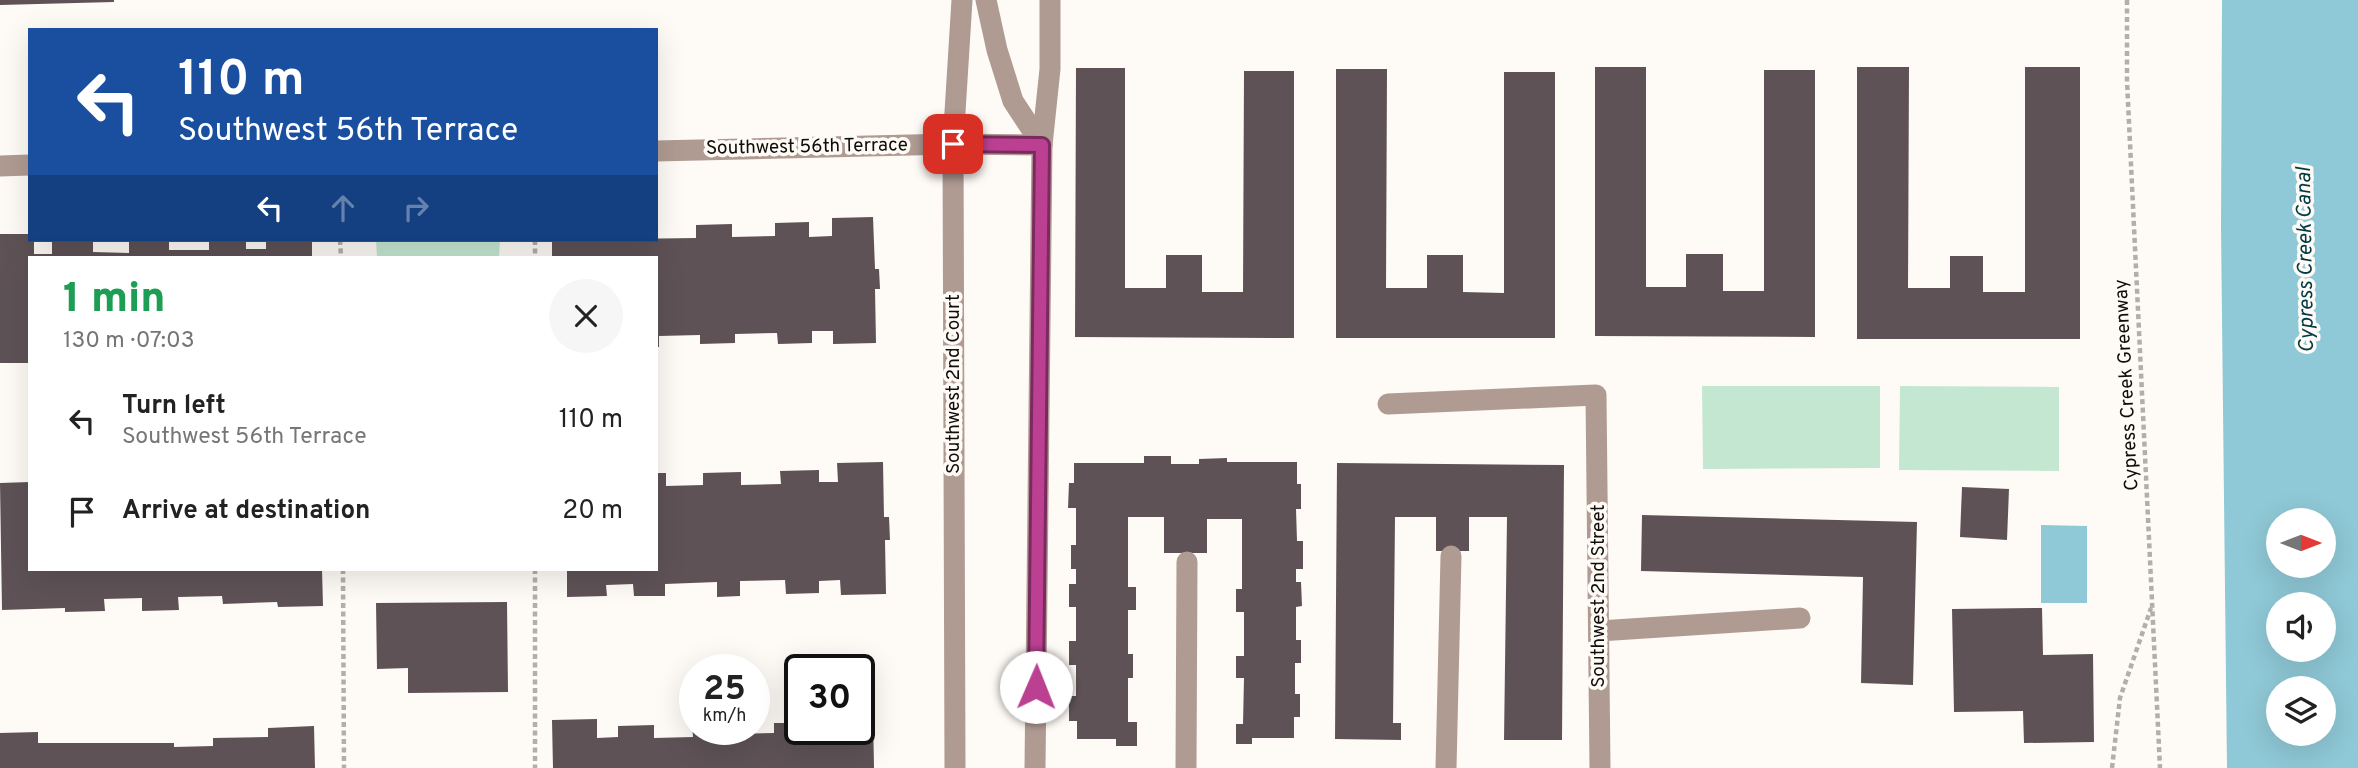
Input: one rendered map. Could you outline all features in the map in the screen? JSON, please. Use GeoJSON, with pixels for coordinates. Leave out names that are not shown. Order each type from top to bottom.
{"type":"FeatureCollection","features":[{"type":"Feature","properties":{"kind":"street","name":"Southwest 2nd Court"},"geometry":{"type":"LineString","coordinates":[[955,768],[953,144],[962,0]]}},
{"type":"Feature","properties":{"kind":"street"},"geometry":{"type":"LineString","coordinates":[[986,0],[997,50],[1013,101],[1042,145]]}},
{"type":"Feature","properties":{"kind":"street"},"geometry":{"type":"LineString","coordinates":[[1035,768],[1042,145],[1050,69],[1050,0]]}},
{"type":"Feature","properties":{"kind":"street","name":"Southwest 56th Terrace"},"geometry":{"type":"LineString","coordinates":[[658,151],[953,144],[1042,145]]}},
{"type":"Feature","properties":{"kind":"street"},"geometry":{"type":"LineString","coordinates":[[0,166],[28,165]]}},
{"type":"Feature","properties":{"kind":"street","name":"Southwest 2nd Street"},"geometry":{"type":"LineString","coordinates":[[1388,404],[1597,395],[1600,768]]}},
{"type":"Feature","properties":{"kind":"street"},"geometry":{"type":"LineString","coordinates":[[1446,768],[1451,556]]}},
{"type":"Feature","properties":{"kind":"street"},"geometry":{"type":"LineString","coordinates":[[1186,562],[1186,768]]}},
{"type":"Feature","properties":{"kind":"street"},"geometry":{"type":"LineString","coordinates":[[1599,631],[1800,618]]}},
{"type":"Feature","properties":{"kind":"path","name":"Cypress Creek Greenway"},"geometry":{"type":"LineString","coordinates":[[2127,0],[2128,94],[2160,768]]}},
{"type":"Feature","properties":{"kind":"path"},"geometry":{"type":"LineString","coordinates":[[343,571],[344,768]]}},
{"type":"Feature","properties":{"kind":"path"},"geometry":{"type":"LineString","coordinates":[[535,571],[535,768]]}},
{"type":"Feature","properties":{"kind":"path"},"geometry":{"type":"LineString","coordinates":[[2112,768],[2120,698],[2152,604]]}},
{"type":"Feature","properties":{"kind":"green space"},"geometry":{"type":"Polygon","coordinates":[[[376,242],[500,242],[499,256],[377,256],[376,242]]]}},
{"type":"Feature","properties":{"kind":"green space"},"geometry":{"type":"Polygon","coordinates":[[[1702,386],[1880,386],[1880,468],[1703,469],[1702,386]]]}},
{"type":"Feature","properties":{"kind":"green space"},"geometry":{"type":"Polygon","coordinates":[[[1900,386],[2059,387],[2059,471],[1899,470],[1900,386]]]}},
{"type":"Feature","properties":{"kind":"water","name":"Cypress Creek Canal"},"geometry":{"type":"Polygon","coordinates":[[[2222,0],[2358,0],[2358,768],[2227,768],[2221,227],[2222,0]]]}},
{"type":"Feature","properties":{"kind":"water"},"geometry":{"type":"Polygon","coordinates":[[[2041,525],[2087,526],[2087,603],[2041,603],[2041,525]]]}},
{"type":"Feature","properties":{"kind":"building"},"geometry":{"type":"Polygon","coordinates":[[[0,0],[114,0],[114,2],[0,5],[0,0]]]}},
{"type":"Feature","properties":{"kind":"building"},"geometry":{"type":"Polygon","coordinates":[[[1595,67],[1646,67],[1646,287],[1686,287],[1686,254],[1723,254],[1723,291],[1764,291],[1764,70],[1815,70],[1815,337],[1595,336],[1595,67]]]}},
{"type":"Feature","properties":{"kind":"building"},"geometry":{"type":"Polygon","coordinates":[[[1857,67],[1909,67],[1908,288],[1950,288],[1950,256],[1983,256],[1983,292],[2025,292],[2025,67],[2080,67],[2080,339],[1857,339],[1857,67]]]}},
{"type":"Feature","properties":{"kind":"building"},"geometry":{"type":"Polygon","coordinates":[[[1076,68],[1125,68],[1125,288],[1166,288],[1166,255],[1202,255],[1202,292],[1243,292],[1244,71],[1294,71],[1294,338],[1075,337],[1076,68]]]}},
{"type":"Feature","properties":{"kind":"building"},"geometry":{"type":"Polygon","coordinates":[[[1336,69],[1387,69],[1386,288],[1427,288],[1427,255],[1463,255],[1463,292],[1504,293],[1504,72],[1555,72],[1555,338],[1336,338],[1336,69]]]}},
{"type":"Feature","properties":{"kind":"building"},"geometry":{"type":"Polygon","coordinates":[[[873,217],[875,269],[879,269],[880,289],[875,289],[876,343],[833,344],[833,331],[812,331],[812,343],[778,344],[777,333],[735,334],[735,343],[700,344],[700,335],[659,336],[658,347],[658,256],[552,256],[552,242],[658,242],[658,239],[696,238],[696,225],[732,224],[732,237],[775,236],[775,223],[809,222],[809,237],[832,236],[832,218],[873,217]]]}},
{"type":"Feature","properties":{"kind":"building"},"geometry":{"type":"Polygon","coordinates":[[[0,234],[28,234],[28,242],[34,242],[34,254],[52,254],[52,242],[93,242],[93,252],[129,253],[129,242],[169,242],[169,250],[209,250],[209,242],[246,242],[246,249],[266,249],[266,242],[312,242],[312,256],[28,256],[28,363],[0,363],[0,234]]]}},
{"type":"Feature","properties":{"kind":"building"},"geometry":{"type":"Polygon","coordinates":[[[1144,456],[1171,456],[1171,464],[1199,464],[1199,459],[1227,458],[1227,462],[1297,462],[1297,484],[1301,484],[1301,509],[1296,509],[1297,541],[1303,541],[1303,569],[1296,569],[1296,582],[1301,582],[1302,606],[1296,607],[1296,640],[1301,640],[1301,663],[1295,663],[1295,694],[1300,694],[1300,717],[1294,717],[1294,738],[1252,738],[1252,744],[1236,744],[1236,724],[1243,724],[1244,678],[1236,678],[1236,656],[1244,656],[1244,612],[1236,612],[1236,589],[1242,589],[1242,519],[1207,519],[1207,553],[1164,553],[1164,517],[1128,517],[1128,587],[1136,587],[1136,610],[1128,610],[1128,654],[1133,654],[1133,678],[1128,678],[1128,722],[1137,722],[1137,746],[1116,746],[1116,739],[1077,739],[1077,721],[1069,721],[1069,696],[1076,696],[1076,665],[1069,665],[1069,641],[1076,641],[1076,607],[1069,607],[1069,584],[1076,584],[1076,569],[1071,569],[1071,545],[1076,545],[1076,508],[1068,508],[1069,483],[1074,483],[1074,463],[1144,463],[1144,456]]]}},
{"type":"Feature","properties":{"kind":"building"},"geometry":{"type":"Polygon","coordinates":[[[883,462],[884,517],[889,517],[890,540],[885,540],[886,594],[841,595],[840,580],[819,581],[819,593],[786,594],[785,580],[740,581],[740,596],[717,597],[717,582],[665,584],[665,596],[634,596],[633,584],[606,585],[607,596],[567,597],[567,571],[658,571],[658,473],[666,473],[666,486],[703,485],[703,473],[741,472],[741,485],[781,484],[780,471],[819,470],[819,482],[838,482],[837,463],[883,462]]]}},
{"type":"Feature","properties":{"kind":"building"},"geometry":{"type":"Polygon","coordinates":[[[1337,463],[1564,465],[1562,740],[1504,740],[1507,517],[1469,517],[1469,551],[1436,551],[1436,517],[1395,517],[1393,723],[1401,723],[1401,740],[1335,739],[1337,463]]]}},
{"type":"Feature","properties":{"kind":"building"},"geometry":{"type":"Polygon","coordinates":[[[28,482],[28,571],[322,571],[323,606],[278,607],[277,602],[223,604],[222,596],[178,597],[179,610],[142,611],[142,598],[104,599],[105,611],[65,612],[65,608],[2,610],[0,483],[28,482]]]}},
{"type":"Feature","properties":{"kind":"building"},"geometry":{"type":"Polygon","coordinates":[[[1962,487],[2009,489],[2007,540],[1960,537],[1962,487]]]}},
{"type":"Feature","properties":{"kind":"building"},"geometry":{"type":"Polygon","coordinates":[[[1642,515],[1917,522],[1913,685],[1861,683],[1863,577],[1641,571],[1642,515]]]}},
{"type":"Feature","properties":{"kind":"building"},"geometry":{"type":"Polygon","coordinates":[[[507,602],[508,692],[408,693],[408,668],[377,669],[376,603],[507,602]]]}},
{"type":"Feature","properties":{"kind":"building"},"geometry":{"type":"Polygon","coordinates":[[[2042,608],[2043,655],[2093,654],[2094,742],[2024,743],[2023,711],[1954,712],[1952,609],[2042,608]]]}},
{"type":"Feature","properties":{"kind":"building"},"geometry":{"type":"Polygon","coordinates":[[[597,719],[597,738],[618,737],[618,726],[654,725],[654,738],[679,737],[679,745],[770,745],[770,733],[774,733],[774,723],[784,723],[784,745],[874,745],[874,768],[553,768],[552,720],[597,719]]]}},
{"type":"Feature","properties":{"kind":"building"},"geometry":{"type":"Polygon","coordinates":[[[314,726],[315,768],[0,768],[0,733],[38,732],[38,743],[174,743],[174,747],[213,746],[213,738],[268,737],[268,728],[314,726]]]}},
{"type":"Feature","properties":{"kind":"route"},"geometry":{"type":"LineString","coordinates":[[953,144],[1042,145],[1036,687]]}}]}
